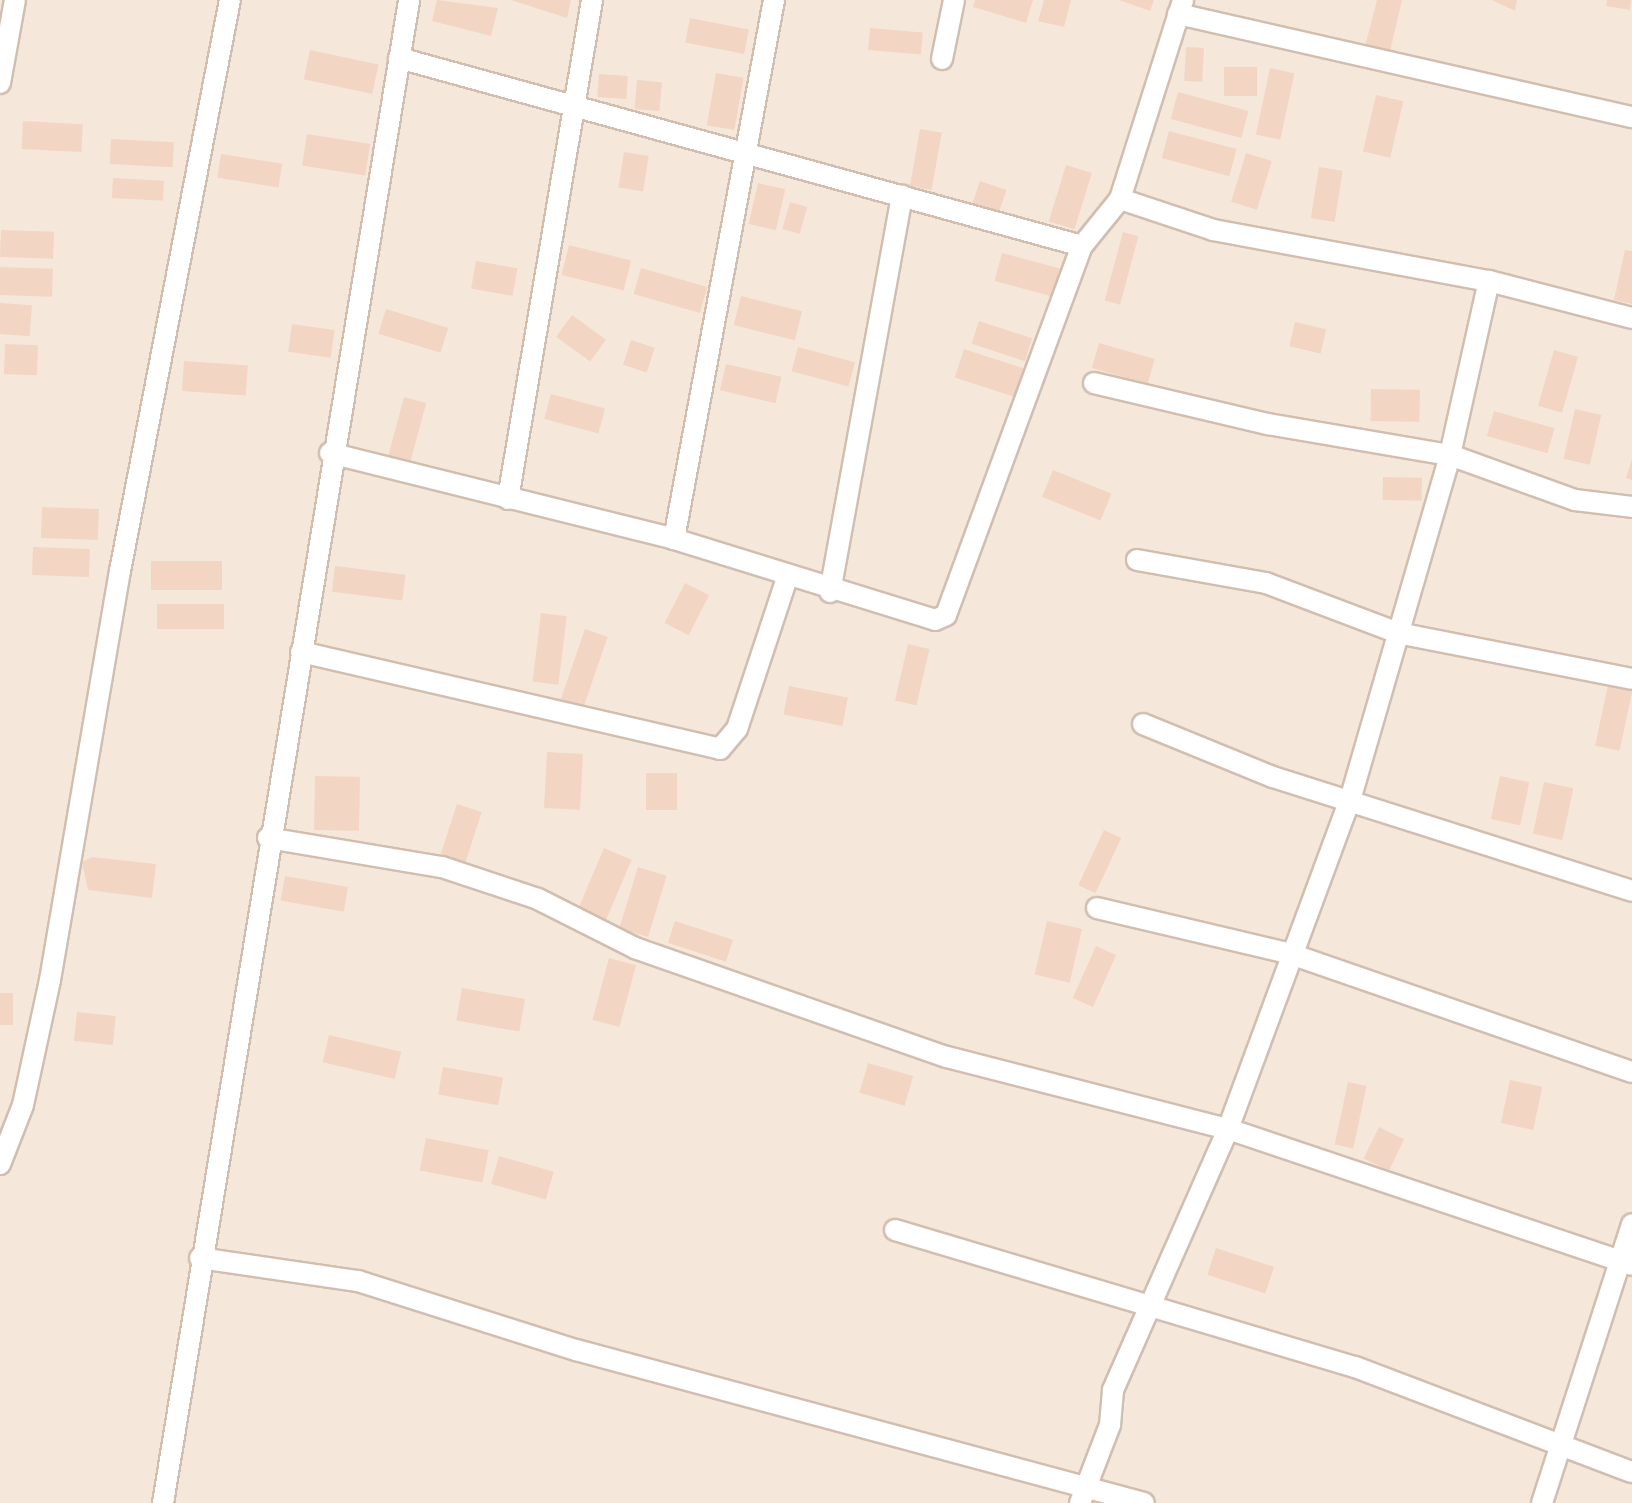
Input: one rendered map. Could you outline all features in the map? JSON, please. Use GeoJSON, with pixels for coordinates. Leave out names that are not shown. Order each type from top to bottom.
{"type":"FeatureCollection","features":[{"type":"Feature","properties":{"kind":"street"},"geometry":{"type":"LineString","coordinates":[[0,83],[15,0]]}},
{"type":"Feature","properties":{"kind":"street"},"geometry":{"type":"LineString","coordinates":[[0,1164],[23,1105],[50,980],[230,0]]}},
{"type":"Feature","properties":{"kind":"street"},"geometry":{"type":"LineString","coordinates":[[163,1503],[268,838],[301,652],[330,453],[409,0]]}},
{"type":"Feature","properties":{"kind":"street"},"geometry":{"type":"LineString","coordinates":[[508,499],[571,103],[592,0]]}},
{"type":"Feature","properties":{"kind":"street"},"geometry":{"type":"LineString","coordinates":[[674,539],[740,152],[774,0]]}},
{"type":"Feature","properties":{"kind":"street"},"geometry":{"type":"LineString","coordinates":[[942,59],[954,0]]}},
{"type":"Feature","properties":{"kind":"street"},"geometry":{"type":"LineString","coordinates":[[330,453],[674,539],[830,592],[935,620],[952,609],[1082,246],[1120,199],[1180,7],[1632,117]]}},
{"type":"Feature","properties":{"kind":"street"},"geometry":{"type":"LineString","coordinates":[[399,58],[1082,246]]}},
{"type":"Feature","properties":{"kind":"street"},"geometry":{"type":"LineString","coordinates":[[830,592],[902,195]]}},
{"type":"Feature","properties":{"kind":"street"},"geometry":{"type":"LineString","coordinates":[[1120,199],[1213,230],[1489,281],[1632,318]]}},
{"type":"Feature","properties":{"kind":"street"},"geometry":{"type":"LineString","coordinates":[[1083,1494],[1110,1425],[1113,1390],[1153,1307],[1228,1129],[1288,953],[1350,800],[1450,455],[1489,281]]}},
{"type":"Feature","properties":{"kind":"street"},"geometry":{"type":"LineString","coordinates":[[1094,383],[1268,424],[1450,455],[1560,496],[1632,507]]}},
{"type":"Feature","properties":{"kind":"street"},"geometry":{"type":"LineString","coordinates":[[1137,560],[1266,583],[1398,633],[1632,679]]}},
{"type":"Feature","properties":{"kind":"street"},"geometry":{"type":"LineString","coordinates":[[301,652],[720,749],[737,729],[787,578]]}},
{"type":"Feature","properties":{"kind":"street"},"geometry":{"type":"LineString","coordinates":[[1143,724],[1526,863],[1632,891]]}},
{"type":"Feature","properties":{"kind":"street"},"geometry":{"type":"LineString","coordinates":[[268,838],[442,867],[538,899],[635,948],[947,1057],[1228,1129],[1625,1262]]}},
{"type":"Feature","properties":{"kind":"street"},"geometry":{"type":"LineString","coordinates":[[1097,908],[1288,953],[1632,1072]]}},
{"type":"Feature","properties":{"kind":"street"},"geometry":{"type":"LineString","coordinates":[[1542,1503],[1557,1447],[1625,1262],[1632,1224]]}},
{"type":"Feature","properties":{"kind":"street"},"geometry":{"type":"LineString","coordinates":[[895,1230],[1355,1367],[1557,1447],[1632,1472]]}},
{"type":"Feature","properties":{"kind":"street"},"geometry":{"type":"LineString","coordinates":[[200,1258],[358,1281],[576,1350],[1083,1494],[1144,1503]]}},
{"type":"Feature","properties":{"kind":"shaded area"},"geometry":{"type":"Polygon","coordinates":[[[0,0],[1632,0],[1632,1503],[0,1503],[0,0]]]}},
{"type":"Feature","properties":{"kind":"building"},"geometry":{"type":"Polygon","coordinates":[[[437,0],[498,8],[491,36],[432,21],[437,0]]]}},
{"type":"Feature","properties":{"kind":"building"},"geometry":{"type":"Polygon","coordinates":[[[511,0],[571,0],[567,18],[511,0]]]}},
{"type":"Feature","properties":{"kind":"building"},"geometry":{"type":"Polygon","coordinates":[[[975,0],[1033,0],[1026,23],[973,7],[975,0]]]}},
{"type":"Feature","properties":{"kind":"building"},"geometry":{"type":"Polygon","coordinates":[[[1044,0],[1071,0],[1064,27],[1038,21],[1044,0]]]}},
{"type":"Feature","properties":{"kind":"building"},"geometry":{"type":"Polygon","coordinates":[[[1119,0],[1154,0],[1150,11],[1119,0]]]}},
{"type":"Feature","properties":{"kind":"building"},"geometry":{"type":"Polygon","coordinates":[[[1377,0],[1402,0],[1389,56],[1364,50],[1377,0]]]}},
{"type":"Feature","properties":{"kind":"building"},"geometry":{"type":"Polygon","coordinates":[[[1492,0],[1517,0],[1515,11],[1492,0]]]}},
{"type":"Feature","properties":{"kind":"building"},"geometry":{"type":"Polygon","coordinates":[[[1607,0],[1631,0],[1630,10],[1606,6],[1607,0]]]}},
{"type":"Feature","properties":{"kind":"building"},"geometry":{"type":"Polygon","coordinates":[[[690,18],[749,29],[744,54],[685,43],[690,18]]]}},
{"type":"Feature","properties":{"kind":"building"},"geometry":{"type":"Polygon","coordinates":[[[870,28],[923,33],[921,55],[868,50],[870,28]]]}},
{"type":"Feature","properties":{"kind":"building"},"geometry":{"type":"Polygon","coordinates":[[[1186,47],[1204,48],[1202,82],[1184,81],[1186,47]]]}},
{"type":"Feature","properties":{"kind":"building"},"geometry":{"type":"Polygon","coordinates":[[[310,50],[378,65],[372,94],[304,79],[310,50]]]}},
{"type":"Feature","properties":{"kind":"building"},"geometry":{"type":"Polygon","coordinates":[[[1224,67],[1257,67],[1257,96],[1224,96],[1224,67]]]}},
{"type":"Feature","properties":{"kind":"building"},"geometry":{"type":"Polygon","coordinates":[[[1270,68],[1294,73],[1280,140],[1256,135],[1270,68]]]}},
{"type":"Feature","properties":{"kind":"building"},"geometry":{"type":"Polygon","coordinates":[[[716,73],[744,78],[734,130],[707,125],[716,73]]]}},
{"type":"Feature","properties":{"kind":"building"},"geometry":{"type":"Polygon","coordinates":[[[599,74],[628,76],[626,99],[597,97],[599,74]]]}},
{"type":"Feature","properties":{"kind":"building"},"geometry":{"type":"Polygon","coordinates":[[[637,80],[662,82],[659,111],[634,109],[637,80]]]}},
{"type":"Feature","properties":{"kind":"building"},"geometry":{"type":"Polygon","coordinates":[[[1178,92],[1249,111],[1241,138],[1171,119],[1178,92]]]}},
{"type":"Feature","properties":{"kind":"building"},"geometry":{"type":"Polygon","coordinates":[[[1376,95],[1403,101],[1390,158],[1363,152],[1376,95]]]}},
{"type":"Feature","properties":{"kind":"building"},"geometry":{"type":"Polygon","coordinates":[[[23,121],[83,124],[81,152],[22,149],[23,121]]]}},
{"type":"Feature","properties":{"kind":"building"},"geometry":{"type":"Polygon","coordinates":[[[920,129],[942,133],[932,190],[910,186],[920,129]]]}},
{"type":"Feature","properties":{"kind":"building"},"geometry":{"type":"Polygon","coordinates":[[[1169,131],[1237,149],[1229,176],[1162,158],[1169,131]]]}},
{"type":"Feature","properties":{"kind":"building"},"geometry":{"type":"Polygon","coordinates":[[[307,134],[370,144],[365,176],[302,166],[307,134]]]}},
{"type":"Feature","properties":{"kind":"building"},"geometry":{"type":"Polygon","coordinates":[[[111,139],[174,142],[173,167],[110,164],[111,139]]]}},
{"type":"Feature","properties":{"kind":"building"},"geometry":{"type":"Polygon","coordinates":[[[624,152],[649,156],[643,191],[618,188],[624,152]]]}},
{"type":"Feature","properties":{"kind":"building"},"geometry":{"type":"Polygon","coordinates":[[[1246,153],[1272,161],[1257,210],[1231,202],[1246,153]]]}},
{"type":"Feature","properties":{"kind":"building"},"geometry":{"type":"Polygon","coordinates":[[[221,154],[282,164],[278,187],[217,178],[221,154]]]}},
{"type":"Feature","properties":{"kind":"building"},"geometry":{"type":"Polygon","coordinates":[[[1066,165],[1092,173],[1075,229],[1049,221],[1066,165]]]}},
{"type":"Feature","properties":{"kind":"building"},"geometry":{"type":"Polygon","coordinates":[[[1319,167],[1343,171],[1335,222],[1311,218],[1319,167]]]}},
{"type":"Feature","properties":{"kind":"building"},"geometry":{"type":"Polygon","coordinates":[[[113,178],[164,181],[163,201],[112,198],[113,178]]]}},
{"type":"Feature","properties":{"kind":"building"},"geometry":{"type":"Polygon","coordinates":[[[980,181],[1006,190],[998,214],[972,205],[980,181]]]}},
{"type":"Feature","properties":{"kind":"building"},"geometry":{"type":"Polygon","coordinates":[[[758,183],[785,189],[776,230],[749,224],[758,183]]]}},
{"type":"Feature","properties":{"kind":"building"},"geometry":{"type":"Polygon","coordinates":[[[790,202],[807,207],[800,234],[782,229],[790,202]]]}},
{"type":"Feature","properties":{"kind":"building"},"geometry":{"type":"Polygon","coordinates":[[[1,230],[54,232],[53,259],[0,257],[1,230]]]}},
{"type":"Feature","properties":{"kind":"building"},"geometry":{"type":"Polygon","coordinates":[[[1123,232],[1138,236],[1120,305],[1105,301],[1123,232]]]}},
{"type":"Feature","properties":{"kind":"building"},"geometry":{"type":"Polygon","coordinates":[[[569,245],[631,260],[624,291],[562,275],[569,245]]]}},
{"type":"Feature","properties":{"kind":"building"},"geometry":{"type":"Polygon","coordinates":[[[1625,250],[1632,251],[1632,304],[1614,300],[1625,250]]]}},
{"type":"Feature","properties":{"kind":"building"},"geometry":{"type":"Polygon","coordinates":[[[1002,253],[1061,269],[1053,297],[994,281],[1002,253]]]}},
{"type":"Feature","properties":{"kind":"building"},"geometry":{"type":"Polygon","coordinates":[[[476,261],[517,268],[512,296],[471,289],[476,261]]]}},
{"type":"Feature","properties":{"kind":"building"},"geometry":{"type":"Polygon","coordinates":[[[0,267],[53,269],[52,297],[0,295],[0,267]]]}},
{"type":"Feature","properties":{"kind":"building"},"geometry":{"type":"Polygon","coordinates":[[[641,268],[707,287],[700,313],[634,294],[641,268]]]}},
{"type":"Feature","properties":{"kind":"building"},"geometry":{"type":"Polygon","coordinates":[[[741,296],[802,311],[795,340],[734,325],[741,296]]]}},
{"type":"Feature","properties":{"kind":"building"},"geometry":{"type":"Polygon","coordinates":[[[0,303],[32,305],[30,336],[0,334],[0,303]]]}},
{"type":"Feature","properties":{"kind":"building"},"geometry":{"type":"Polygon","coordinates":[[[386,309],[448,328],[441,353],[378,334],[386,309]]]}},
{"type":"Feature","properties":{"kind":"building"},"geometry":{"type":"Polygon","coordinates":[[[572,315],[606,340],[590,362],[556,337],[572,315]]]}},
{"type":"Feature","properties":{"kind":"building"},"geometry":{"type":"Polygon","coordinates":[[[979,321],[1032,338],[1025,361],[972,344],[979,321]]]}},
{"type":"Feature","properties":{"kind":"building"},"geometry":{"type":"Polygon","coordinates":[[[1295,322],[1326,329],[1321,354],[1289,346],[1295,322]]]}},
{"type":"Feature","properties":{"kind":"building"},"geometry":{"type":"Polygon","coordinates":[[[292,324],[335,330],[331,358],[288,352],[292,324]]]}},
{"type":"Feature","properties":{"kind":"building"},"geometry":{"type":"Polygon","coordinates":[[[631,340],[655,348],[647,372],[623,365],[631,340]]]}},
{"type":"Feature","properties":{"kind":"building"},"geometry":{"type":"Polygon","coordinates":[[[1099,343],[1155,359],[1148,384],[1092,368],[1099,343]]]}},
{"type":"Feature","properties":{"kind":"building"},"geometry":{"type":"Polygon","coordinates":[[[5,344],[38,345],[37,375],[4,374],[5,344]]]}},
{"type":"Feature","properties":{"kind":"building"},"geometry":{"type":"Polygon","coordinates":[[[798,347],[855,362],[849,386],[792,371],[798,347]]]}},
{"type":"Feature","properties":{"kind":"building"},"geometry":{"type":"Polygon","coordinates":[[[964,349],[1028,370],[1018,398],[955,378],[964,349]]]}},
{"type":"Feature","properties":{"kind":"building"},"geometry":{"type":"Polygon","coordinates":[[[1554,350],[1578,357],[1562,413],[1538,406],[1554,350]]]}},
{"type":"Feature","properties":{"kind":"building"},"geometry":{"type":"Polygon","coordinates":[[[184,361],[248,365],[246,395],[182,391],[184,361]]]}},
{"type":"Feature","properties":{"kind":"building"},"geometry":{"type":"Polygon","coordinates":[[[726,364],[782,377],[775,403],[720,390],[726,364]]]}},
{"type":"Feature","properties":{"kind":"building"},"geometry":{"type":"Polygon","coordinates":[[[1371,389],[1420,390],[1419,422],[1370,421],[1371,389]]]}},
{"type":"Feature","properties":{"kind":"building"},"geometry":{"type":"Polygon","coordinates":[[[551,394],[605,408],[598,434],[544,419],[551,394]]]}},
{"type":"Feature","properties":{"kind":"building"},"geometry":{"type":"Polygon","coordinates":[[[404,397],[426,403],[410,462],[388,456],[404,397]]]}},
{"type":"Feature","properties":{"kind":"building"},"geometry":{"type":"Polygon","coordinates":[[[1575,409],[1601,415],[1590,465],[1564,459],[1575,409]]]}},
{"type":"Feature","properties":{"kind":"building"},"geometry":{"type":"Polygon","coordinates":[[[1494,411],[1555,428],[1547,453],[1487,436],[1494,411]]]}},
{"type":"Feature","properties":{"kind":"building"},"geometry":{"type":"Polygon","coordinates":[[[1632,459],[1632,480],[1626,478],[1632,459]]]}},
{"type":"Feature","properties":{"kind":"building"},"geometry":{"type":"Polygon","coordinates":[[[1053,470],[1111,494],[1101,520],[1042,497],[1053,470]]]}},
{"type":"Feature","properties":{"kind":"building"},"geometry":{"type":"Polygon","coordinates":[[[1383,477],[1422,478],[1422,501],[1383,500],[1383,477]]]}},
{"type":"Feature","properties":{"kind":"building"},"geometry":{"type":"Polygon","coordinates":[[[42,507],[99,509],[98,540],[41,538],[42,507]]]}},
{"type":"Feature","properties":{"kind":"building"},"geometry":{"type":"Polygon","coordinates":[[[33,547],[90,549],[89,577],[32,575],[33,547]]]}},
{"type":"Feature","properties":{"kind":"building"},"geometry":{"type":"Polygon","coordinates":[[[151,561],[222,561],[222,590],[151,590],[151,561]]]}},
{"type":"Feature","properties":{"kind":"building"},"geometry":{"type":"Polygon","coordinates":[[[335,566],[405,575],[402,600],[332,592],[335,566]]]}},
{"type":"Feature","properties":{"kind":"building"},"geometry":{"type":"Polygon","coordinates":[[[685,583],[709,595],[689,635],[665,623],[685,583]]]}},
{"type":"Feature","properties":{"kind":"building"},"geometry":{"type":"Polygon","coordinates":[[[157,604],[224,604],[224,629],[157,629],[157,604]]]}},
{"type":"Feature","properties":{"kind":"building"},"geometry":{"type":"Polygon","coordinates":[[[541,613],[567,616],[558,685],[533,681],[541,613]]]}},
{"type":"Feature","properties":{"kind":"building"},"geometry":{"type":"Polygon","coordinates":[[[585,629],[608,637],[584,707],[561,699],[585,629]]]}},
{"type":"Feature","properties":{"kind":"building"},"geometry":{"type":"Polygon","coordinates":[[[908,644],[929,649],[916,705],[895,701],[908,644]]]}},
{"type":"Feature","properties":{"kind":"building"},"geometry":{"type":"Polygon","coordinates":[[[1608,685],[1632,690],[1620,751],[1595,746],[1608,685]]]}},
{"type":"Feature","properties":{"kind":"building"},"geometry":{"type":"Polygon","coordinates":[[[789,686],[848,697],[842,726],[783,714],[789,686]]]}},
{"type":"Feature","properties":{"kind":"building"},"geometry":{"type":"Polygon","coordinates":[[[547,752],[583,754],[580,810],[544,808],[547,752]]]}},
{"type":"Feature","properties":{"kind":"building"},"geometry":{"type":"Polygon","coordinates":[[[646,773],[677,773],[677,810],[646,810],[646,773]]]}},
{"type":"Feature","properties":{"kind":"building"},"geometry":{"type":"Polygon","coordinates":[[[315,776],[360,777],[359,831],[314,830],[315,776]]]}},
{"type":"Feature","properties":{"kind":"building"},"geometry":{"type":"Polygon","coordinates":[[[1500,776],[1529,782],[1520,825],[1491,819],[1500,776]]]}},
{"type":"Feature","properties":{"kind":"building"},"geometry":{"type":"Polygon","coordinates":[[[1544,782],[1573,788],[1562,840],[1533,834],[1544,782]]]}},
{"type":"Feature","properties":{"kind":"building"},"geometry":{"type":"Polygon","coordinates":[[[457,804],[482,812],[465,862],[441,854],[457,804]]]}},
{"type":"Feature","properties":{"kind":"building"},"geometry":{"type":"Polygon","coordinates":[[[1104,830],[1121,838],[1095,893],[1078,885],[1104,830]]]}},
{"type":"Feature","properties":{"kind":"building"},"geometry":{"type":"Polygon","coordinates":[[[604,848],[632,860],[605,921],[578,910],[604,848]]]}},
{"type":"Feature","properties":{"kind":"building"},"geometry":{"type":"Polygon","coordinates":[[[92,857],[156,864],[152,898],[88,890],[82,862],[92,857]]]}},
{"type":"Feature","properties":{"kind":"building"},"geometry":{"type":"Polygon","coordinates":[[[638,867],[667,876],[648,937],[619,928],[638,867]]]}},
{"type":"Feature","properties":{"kind":"building"},"geometry":{"type":"Polygon","coordinates":[[[285,876],[348,887],[344,912],[281,901],[285,876]]]}},
{"type":"Feature","properties":{"kind":"building"},"geometry":{"type":"Polygon","coordinates":[[[675,921],[733,940],[726,962],[668,943],[675,921]]]}},
{"type":"Feature","properties":{"kind":"building"},"geometry":{"type":"Polygon","coordinates":[[[1047,921],[1082,929],[1070,983],[1035,975],[1047,921]]]}},
{"type":"Feature","properties":{"kind":"building"},"geometry":{"type":"Polygon","coordinates":[[[1096,946],[1116,955],[1093,1007],[1073,998],[1096,946]]]}},
{"type":"Feature","properties":{"kind":"building"},"geometry":{"type":"Polygon","coordinates":[[[609,958],[636,965],[619,1027],[592,1020],[609,958]]]}},
{"type":"Feature","properties":{"kind":"building"},"geometry":{"type":"Polygon","coordinates":[[[462,988],[525,999],[519,1032],[456,1020],[462,988]]]}},
{"type":"Feature","properties":{"kind":"building"},"geometry":{"type":"Polygon","coordinates":[[[0,993],[13,993],[13,1025],[0,1025],[0,993]]]}},
{"type":"Feature","properties":{"kind":"building"},"geometry":{"type":"Polygon","coordinates":[[[77,1012],[116,1016],[113,1045],[74,1041],[77,1012]]]}},
{"type":"Feature","properties":{"kind":"building"},"geometry":{"type":"Polygon","coordinates":[[[329,1035],[401,1052],[395,1079],[323,1062],[329,1035]]]}},
{"type":"Feature","properties":{"kind":"building"},"geometry":{"type":"Polygon","coordinates":[[[868,1063],[913,1076],[905,1106],[859,1093],[868,1063]]]}},
{"type":"Feature","properties":{"kind":"building"},"geometry":{"type":"Polygon","coordinates":[[[443,1067],[503,1078],[498,1105],[438,1095],[443,1067]]]}},
{"type":"Feature","properties":{"kind":"building"},"geometry":{"type":"Polygon","coordinates":[[[1510,1080],[1542,1087],[1533,1130],[1501,1123],[1510,1080]]]}},
{"type":"Feature","properties":{"kind":"building"},"geometry":{"type":"Polygon","coordinates":[[[1348,1082],[1367,1086],[1353,1149],[1335,1145],[1348,1082]]]}},
{"type":"Feature","properties":{"kind":"building"},"geometry":{"type":"Polygon","coordinates":[[[1379,1127],[1404,1139],[1389,1171],[1364,1158],[1379,1127]]]}},
{"type":"Feature","properties":{"kind":"building"},"geometry":{"type":"Polygon","coordinates":[[[426,1138],[489,1150],[483,1183],[420,1170],[426,1138]]]}},
{"type":"Feature","properties":{"kind":"building"},"geometry":{"type":"Polygon","coordinates":[[[499,1156],[554,1172],[546,1200],[491,1184],[499,1156]]]}},
{"type":"Feature","properties":{"kind":"building"},"geometry":{"type":"Polygon","coordinates":[[[1216,1248],[1274,1267],[1265,1293],[1207,1275],[1216,1248]]]}}]}
